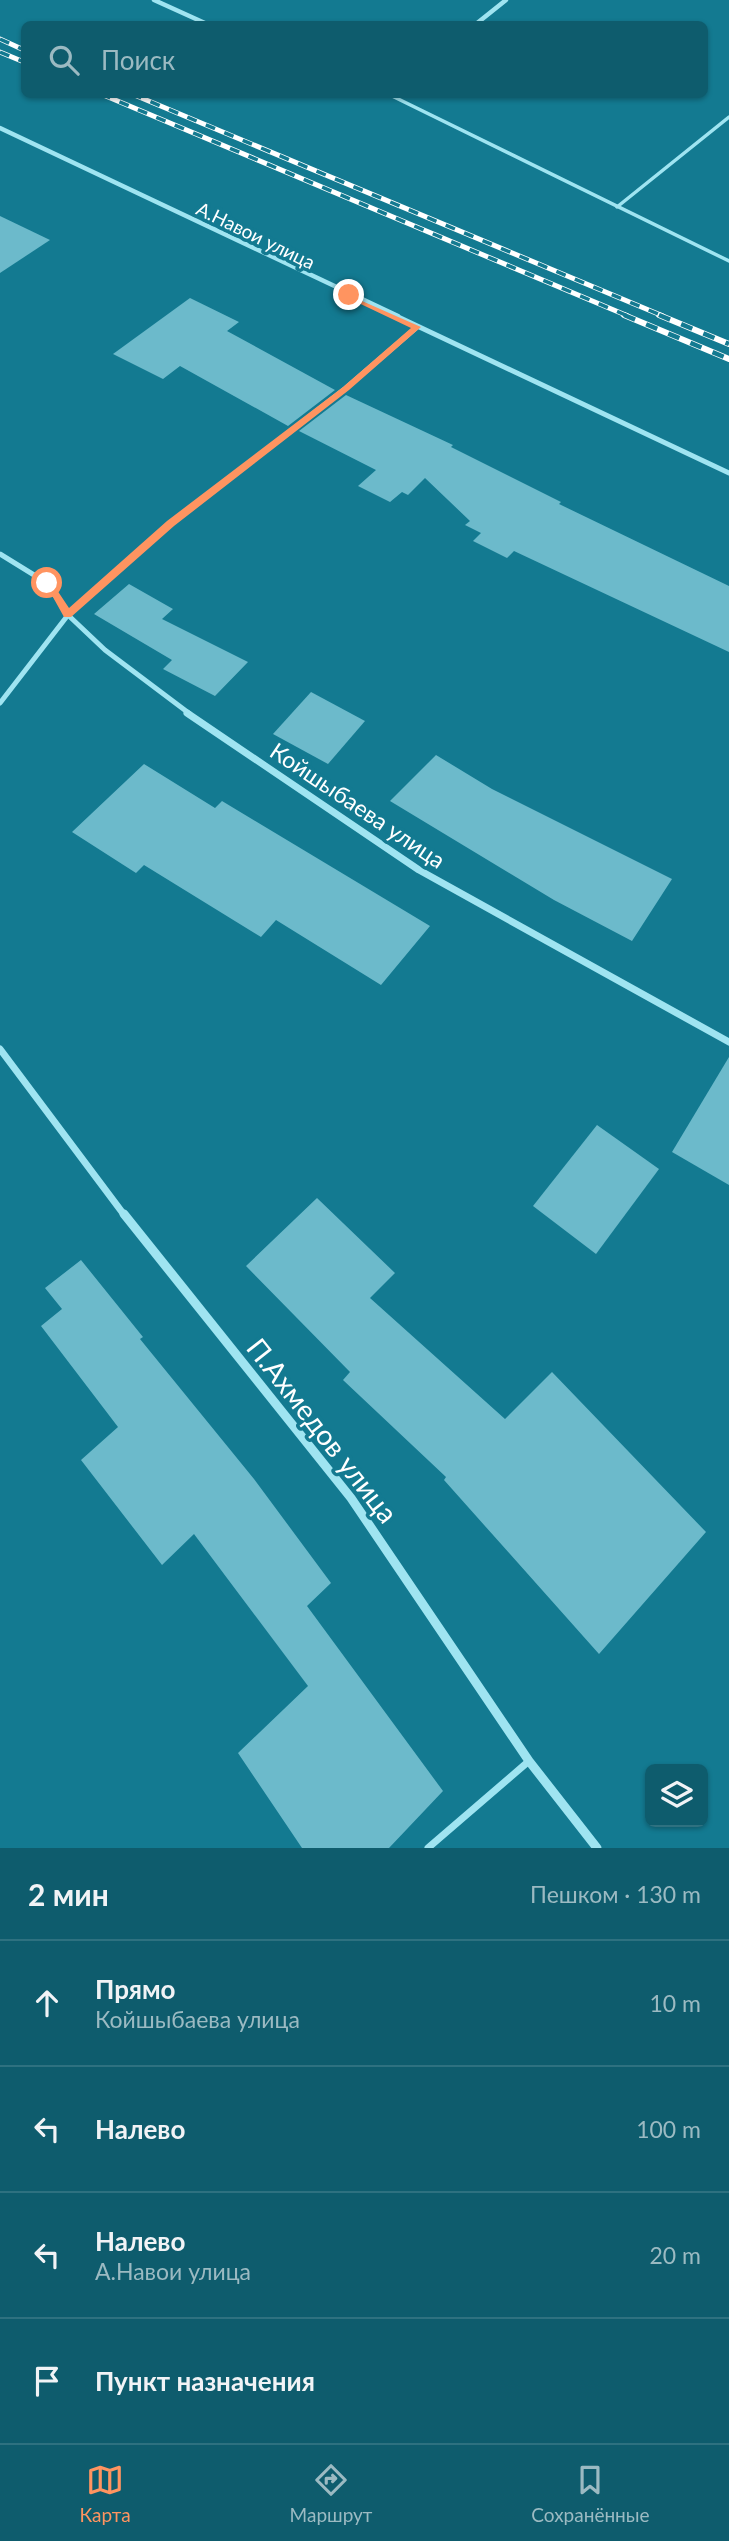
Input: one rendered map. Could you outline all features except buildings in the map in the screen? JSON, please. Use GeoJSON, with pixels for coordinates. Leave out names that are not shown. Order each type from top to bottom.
{"type":"FeatureCollection","features":[{"type":"Feature","properties":{"kind":"street"},"geometry":{"type":"LineString","coordinates":[[154,0],[200,21]]}},
{"type":"Feature","properties":{"kind":"street"},"geometry":{"type":"LineString","coordinates":[[480,21],[506,0]]}},
{"type":"Feature","properties":{"kind":"street","name":"А.Навои улица"},"geometry":{"type":"LineString","coordinates":[[0,128],[729,473]]}},
{"type":"Feature","properties":{"kind":"street"},"geometry":{"type":"LineString","coordinates":[[0,703],[68,615],[171,524],[346,388],[417,327]]}},
{"type":"Feature","properties":{"kind":"street","name":"Койшыбаева улица"},"geometry":{"type":"LineString","coordinates":[[0,554],[47,583],[68,615],[105,650],[169,700],[419,870],[729,1042]]}},
{"type":"Feature","properties":{"kind":"street","name":"П.Ахмедов улица"},"geometry":{"type":"LineString","coordinates":[[0,1049],[131,1225],[351,1497],[529,1760],[597,1848]]}},
{"type":"Feature","properties":{"kind":"lane"},"geometry":{"type":"LineString","coordinates":[[396,98],[729,261]]}},
{"type":"Feature","properties":{"kind":"lane"},"geometry":{"type":"LineString","coordinates":[[617,207],[729,117]]}},
{"type":"Feature","properties":{"kind":"lane"},"geometry":{"type":"LineString","coordinates":[[428,1848],[529,1760]]}},
{"type":"Feature","properties":{"kind":"railway"},"geometry":{"type":"LineString","coordinates":[[0,39],[21,49]]}},
{"type":"Feature","properties":{"kind":"railway"},"geometry":{"type":"LineString","coordinates":[[0,52],[21,61]]}},
{"type":"Feature","properties":{"kind":"railway"},"geometry":{"type":"LineString","coordinates":[[110,98],[628,316]]}},
{"type":"Feature","properties":{"kind":"railway"},"geometry":{"type":"LineString","coordinates":[[142,98],[663,316]]}},
{"type":"Feature","properties":{"kind":"railway"},"geometry":{"type":"LineString","coordinates":[[624,315],[729,359]]}},
{"type":"Feature","properties":{"kind":"railway"},"geometry":{"type":"LineString","coordinates":[[659,315],[729,344]]}},
{"type":"Feature","properties":{"kind":"route"},"geometry":{"type":"LineString","coordinates":[[47,583],[68,615],[171,524],[264,454],[417,327],[349,295]]}}]}
